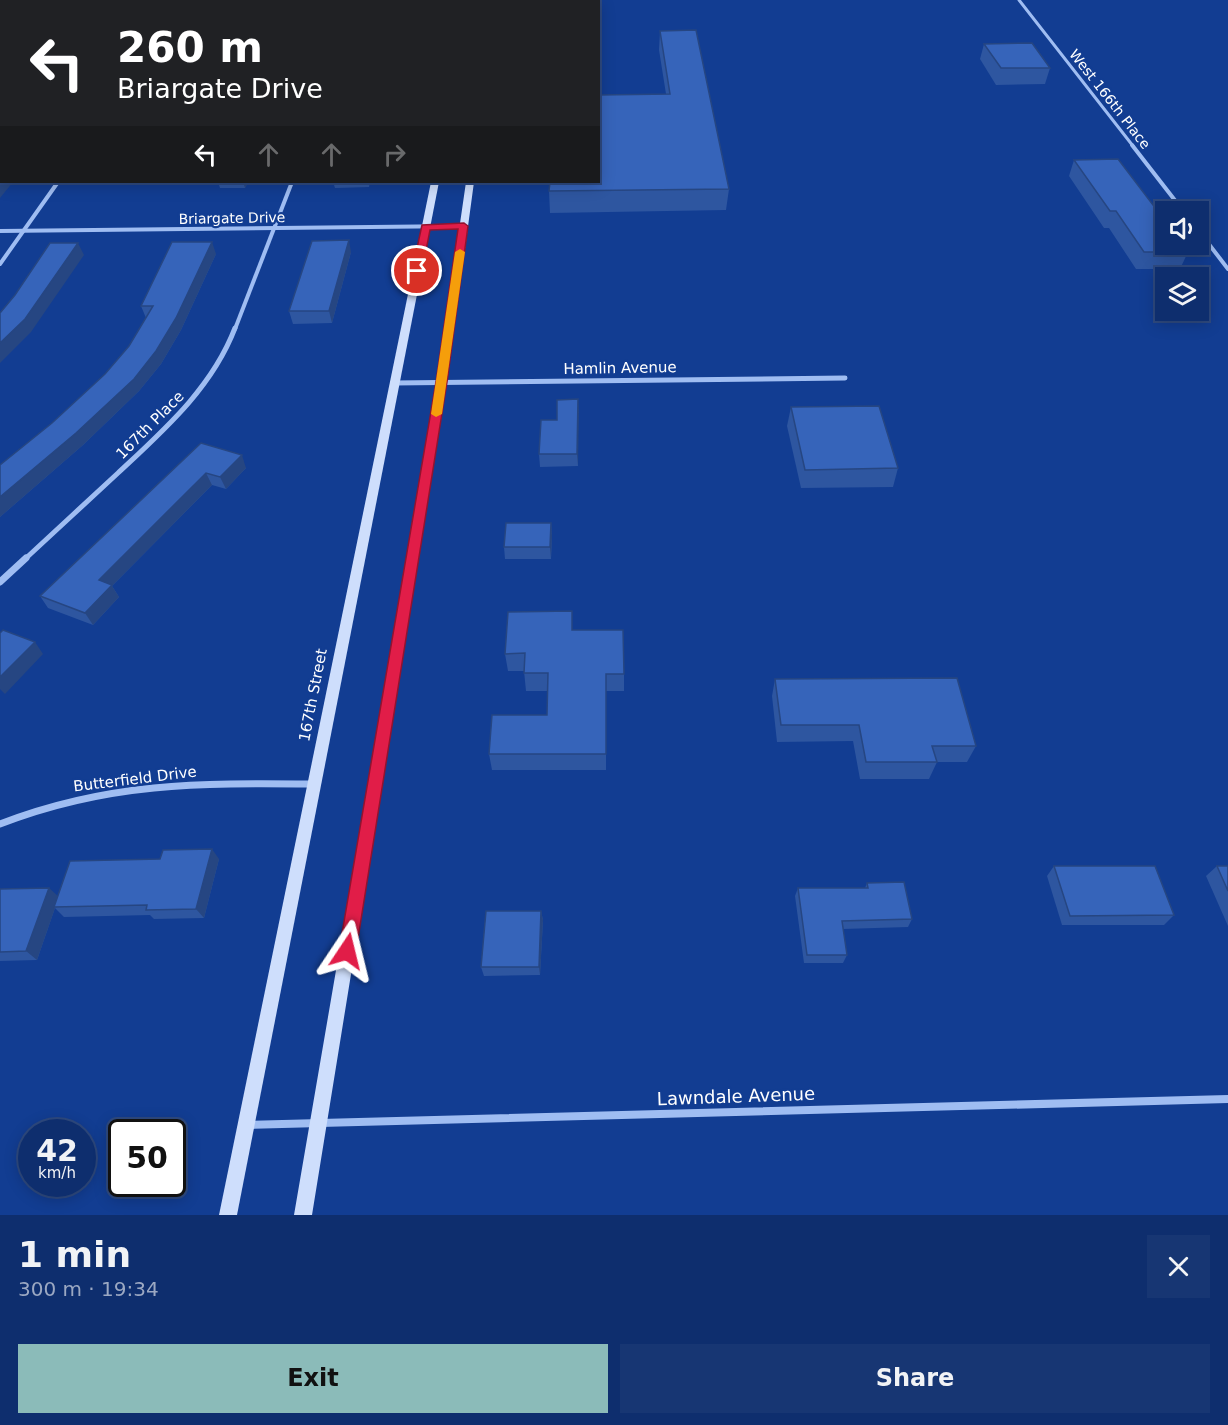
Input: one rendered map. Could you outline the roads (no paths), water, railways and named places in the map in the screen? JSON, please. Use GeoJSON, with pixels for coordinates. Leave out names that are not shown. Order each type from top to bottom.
{"type":"FeatureCollection","features":[{"type":"Feature","properties":{"kind":"main road","name":"167th Street"},"geometry":{"type":"LineString","coordinates":[[228,1215],[435,183]]}},
{"type":"Feature","properties":{"kind":"main road"},"geometry":{"type":"LineString","coordinates":[[303,1215],[442,382],[470,183]]}},
{"type":"Feature","properties":{"kind":"street","name":"West 166th Place"},"geometry":{"type":"LineString","coordinates":[[1019,0],[1176,201]]}},
{"type":"Feature","properties":{"kind":"street"},"geometry":{"type":"LineString","coordinates":[[0,264],[57,183]]}},
{"type":"Feature","properties":{"kind":"street","name":"167th Place"},"geometry":{"type":"LineString","coordinates":[[0,582],[172,423],[194,398],[229,344],[292,183]]}},
{"type":"Feature","properties":{"kind":"street","name":"Briargate Drive"},"geometry":{"type":"LineString","coordinates":[[0,231],[464,226]]}},
{"type":"Feature","properties":{"kind":"street"},"geometry":{"type":"LineString","coordinates":[[1209,244],[1228,269]]}},
{"type":"Feature","properties":{"kind":"street","name":"Hamlin Avenue"},"geometry":{"type":"LineString","coordinates":[[394,383],[845,378]]}},
{"type":"Feature","properties":{"kind":"street","name":"Butterfield Drive"},"geometry":{"type":"LineString","coordinates":[[0,824],[32,811],[94,795],[189,784],[314,784]]}},
{"type":"Feature","properties":{"kind":"street","name":"Lawndale Avenue"},"geometry":{"type":"LineString","coordinates":[[245,1125],[1228,1099]]}}]}
